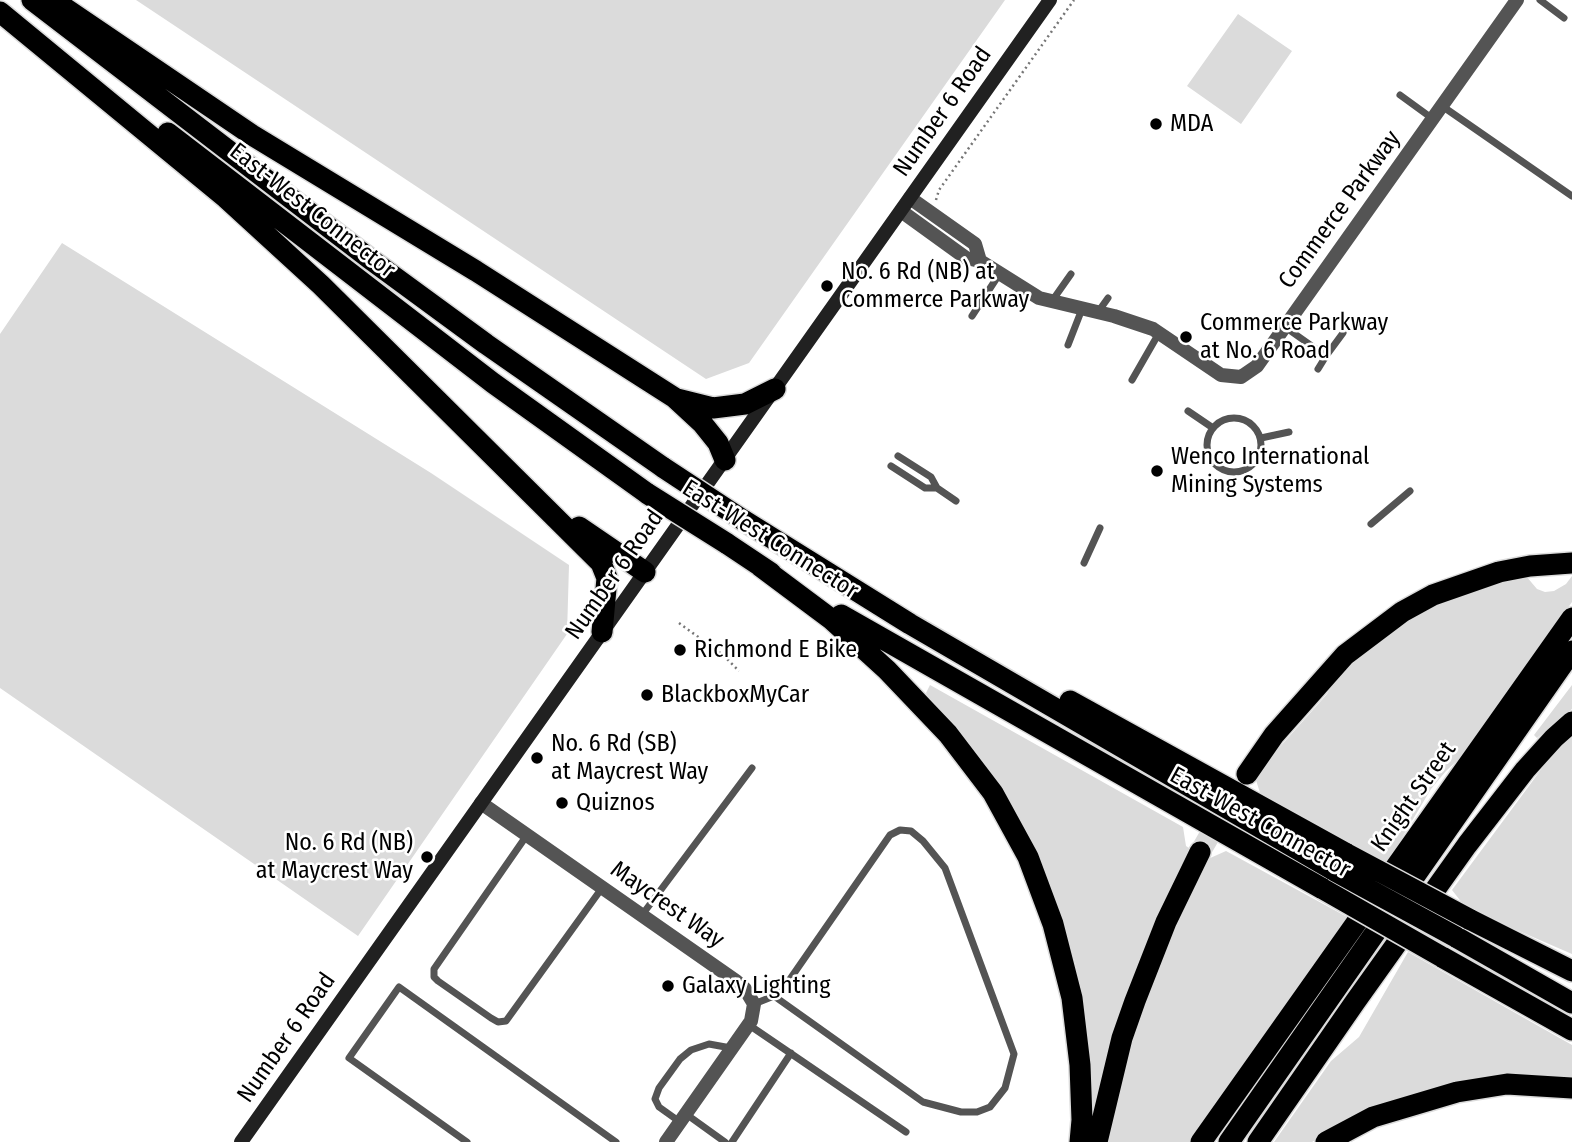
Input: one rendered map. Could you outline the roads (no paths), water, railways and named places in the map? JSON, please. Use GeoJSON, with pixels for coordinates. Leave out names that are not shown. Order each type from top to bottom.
{"type":"FeatureCollection","features":[{"type":"Feature","properties":{"kind":"highway","name":"East-West Connector"},"geometry":{"type":"LineString","coordinates":[[33,0],[381,267],[486,344],[743,520],[910,624],[1026,677],[1341,862],[1456,937],[1572,1003]]}},
{"type":"Feature","properties":{"kind":"highway"},"geometry":{"type":"LineString","coordinates":[[53,0],[252,135],[477,271],[675,398],[702,423],[718,443],[725,460]]}},
{"type":"Feature","properties":{"kind":"highway","name":"East-West Connector"},"geometry":{"type":"LineString","coordinates":[[0,4],[493,383],[648,494],[760,566],[898,649],[1572,1030]]}},
{"type":"Feature","properties":{"kind":"highway"},"geometry":{"type":"LineString","coordinates":[[0,12],[245,216],[321,285],[438,403],[540,500],[601,563],[607,578],[602,632]]}},
{"type":"Feature","properties":{"kind":"highway"},"geometry":{"type":"LineString","coordinates":[[675,398],[713,408],[745,404],[775,389]]}},
{"type":"Feature","properties":{"kind":"highway"},"geometry":{"type":"LineString","coordinates":[[540,500],[645,572]]}},
{"type":"Feature","properties":{"kind":"highway"},"geometry":{"type":"LineString","coordinates":[[1247,774],[1280,727],[1345,655],[1402,612],[1433,595],[1479,578],[1530,566],[1566,563]]}},
{"type":"Feature","properties":{"kind":"highway"},"geometry":{"type":"LineString","coordinates":[[760,566],[831,619],[887,670],[948,734],[993,793],[1005,814],[1028,857],[1049,912],[1072,998],[1080,1065],[1080,1142]]}},
{"type":"Feature","properties":{"kind":"highway","name":"Knight Street"},"geometry":{"type":"LineString","coordinates":[[1201,1142],[1572,618]]}},
{"type":"Feature","properties":{"kind":"highway","name":"Knight Street"},"geometry":{"type":"LineString","coordinates":[[1229,1142],[1572,651]]}},
{"type":"Feature","properties":{"kind":"highway"},"geometry":{"type":"LineString","coordinates":[[1258,1142],[1468,845],[1525,771],[1572,722]]}},
{"type":"Feature","properties":{"kind":"highway"},"geometry":{"type":"LineString","coordinates":[[1097,1142],[1122,1038],[1139,989],[1166,922],[1200,852]]}},
{"type":"Feature","properties":{"kind":"highway"},"geometry":{"type":"LineString","coordinates":[[1341,862],[1469,919],[1572,971]]}},
{"type":"Feature","properties":{"kind":"highway"},"geometry":{"type":"LineString","coordinates":[[1326,1142],[1373,1117],[1457,1092],[1507,1084],[1572,1088]]}},
{"type":"Feature","properties":{"kind":"main road","name":"Number 6 Road"},"geometry":{"type":"LineString","coordinates":[[242,1142],[1050,0]]}},
{"type":"Feature","properties":{"kind":"street","name":"Commerce Parkway"},"geometry":{"type":"LineString","coordinates":[[901,211],[967,258],[980,261],[1039,298],[1136,323],[1159,333],[1221,375],[1241,377],[1257,366],[1517,0]]}},
{"type":"Feature","properties":{"kind":"street","name":"Commerce Parkway"},"geometry":{"type":"LineString","coordinates":[[910,198],[975,244],[980,261]]}},
{"type":"Feature","properties":{"kind":"street","name":"Maycrest Way"},"geometry":{"type":"LineString","coordinates":[[481,803],[736,981],[745,989],[754,1004]]}},
{"type":"Feature","properties":{"kind":"street"},"geometry":{"type":"LineString","coordinates":[[666,1142],[751,1021],[754,1004]]}},
{"type":"Feature","properties":{"kind":"lane"},"geometry":{"type":"LineString","coordinates":[[1540,0],[1564,18]]}},
{"type":"Feature","properties":{"kind":"lane"},"geometry":{"type":"LineString","coordinates":[[1400,95],[1433,118]]}},
{"type":"Feature","properties":{"kind":"lane"},"geometry":{"type":"LineString","coordinates":[[1442,106],[1572,196]]}},
{"type":"Feature","properties":{"kind":"lane"},"geometry":{"type":"LineString","coordinates":[[972,316],[1000,273]]}},
{"type":"Feature","properties":{"kind":"lane"},"geometry":{"type":"LineString","coordinates":[[1052,301],[1071,274]]}},
{"type":"Feature","properties":{"kind":"lane"},"geometry":{"type":"LineString","coordinates":[[1098,313],[1108,298]]}},
{"type":"Feature","properties":{"kind":"lane"},"geometry":{"type":"LineString","coordinates":[[1069,345],[1082,309]]}},
{"type":"Feature","properties":{"kind":"lane"},"geometry":{"type":"LineString","coordinates":[[1285,327],[1326,356]]}},
{"type":"Feature","properties":{"kind":"lane"},"geometry":{"type":"LineString","coordinates":[[1132,380],[1159,333]]}},
{"type":"Feature","properties":{"kind":"lane"},"geometry":{"type":"LineString","coordinates":[[1318,369],[1343,333]]}},
{"type":"Feature","properties":{"kind":"lane"},"geometry":{"type":"LineString","coordinates":[[1188,411],[1213,428]]}},
{"type":"Feature","properties":{"kind":"lane"},"geometry":{"type":"LineString","coordinates":[[1227,419],[1244,420],[1257,430],[1261,438],[1260,456],[1255,464],[1247,470],[1229,472],[1213,463],[1207,446],[1213,428],[1227,419]]}},
{"type":"Feature","properties":{"kind":"lane"},"geometry":{"type":"LineString","coordinates":[[1261,438],[1289,432]]}},
{"type":"Feature","properties":{"kind":"lane"},"geometry":{"type":"LineString","coordinates":[[898,456],[931,477],[937,488],[956,501]]}},
{"type":"Feature","properties":{"kind":"lane"},"geometry":{"type":"LineString","coordinates":[[891,466],[925,488],[937,488]]}},
{"type":"Feature","properties":{"kind":"lane"},"geometry":{"type":"LineString","coordinates":[[1371,524],[1409,491]]}},
{"type":"Feature","properties":{"kind":"lane"},"geometry":{"type":"LineString","coordinates":[[1084,563],[1100,528]]}},
{"type":"Feature","properties":{"kind":"lane"},"geometry":{"type":"LineString","coordinates":[[642,915],[752,768]]}},
{"type":"Feature","properties":{"kind":"lane"},"geometry":{"type":"LineString","coordinates":[[754,1004],[774,996],[788,982],[890,835],[900,830],[911,831],[945,868],[1014,1055],[1005,1088],[990,1107],[977,1112],[961,1112],[923,1102],[774,996]]}},
{"type":"Feature","properties":{"kind":"lane"},"geometry":{"type":"LineString","coordinates":[[527,835],[434,969],[434,978],[438,981],[491,1018],[506,1021],[602,888]]}},
{"type":"Feature","properties":{"kind":"lane"},"geometry":{"type":"LineString","coordinates":[[467,1142],[349,1058],[399,987],[616,1142]]}},
{"type":"Feature","properties":{"kind":"lane"},"geometry":{"type":"LineString","coordinates":[[748,1025],[906,1132]]}},
{"type":"Feature","properties":{"kind":"lane"},"geometry":{"type":"LineString","coordinates":[[725,1142],[659,1107],[655,1099],[659,1088],[680,1059],[691,1050],[709,1044],[732,1049]]}},
{"type":"Feature","properties":{"kind":"lane"},"geometry":{"type":"LineString","coordinates":[[732,1142],[791,1053]]}},
{"type":"Feature","properties":{"kind":"tunnel"},"geometry":{"type":"LineString","coordinates":[[1200,852],[1224,811]]}},
{"type":"Feature","properties":{"kind":"place","name":"MDA"},"geometry":{"type":"Point","coordinates":[1156,124]}},
{"type":"Feature","properties":{"kind":"place","name":"No. 6 Rd (NB) at Commerce Parkway"},"geometry":{"type":"Point","coordinates":[827,286]}},
{"type":"Feature","properties":{"kind":"place","name":"Commerce Parkway at No. 6 Road"},"geometry":{"type":"Point","coordinates":[1186,337]}},
{"type":"Feature","properties":{"kind":"place","name":"Wenco International Mining Systems"},"geometry":{"type":"Point","coordinates":[1157,471]}},
{"type":"Feature","properties":{"kind":"place","name":"Richmond E Bike"},"geometry":{"type":"Point","coordinates":[680,650]}},
{"type":"Feature","properties":{"kind":"place","name":"BlackboxMyCar"},"geometry":{"type":"Point","coordinates":[647,695]}},
{"type":"Feature","properties":{"kind":"place","name":"No. 6 Rd (SB) at Maycrest Way"},"geometry":{"type":"Point","coordinates":[537,758]}},
{"type":"Feature","properties":{"kind":"place","name":"Quiznos"},"geometry":{"type":"Point","coordinates":[562,803]}},
{"type":"Feature","properties":{"kind":"place","name":"No. 6 Rd (NB) at Maycrest Way"},"geometry":{"type":"Point","coordinates":[427,857]}},
{"type":"Feature","properties":{"kind":"place","name":"Galaxy Lighting"},"geometry":{"type":"Point","coordinates":[668,986]}}]}
